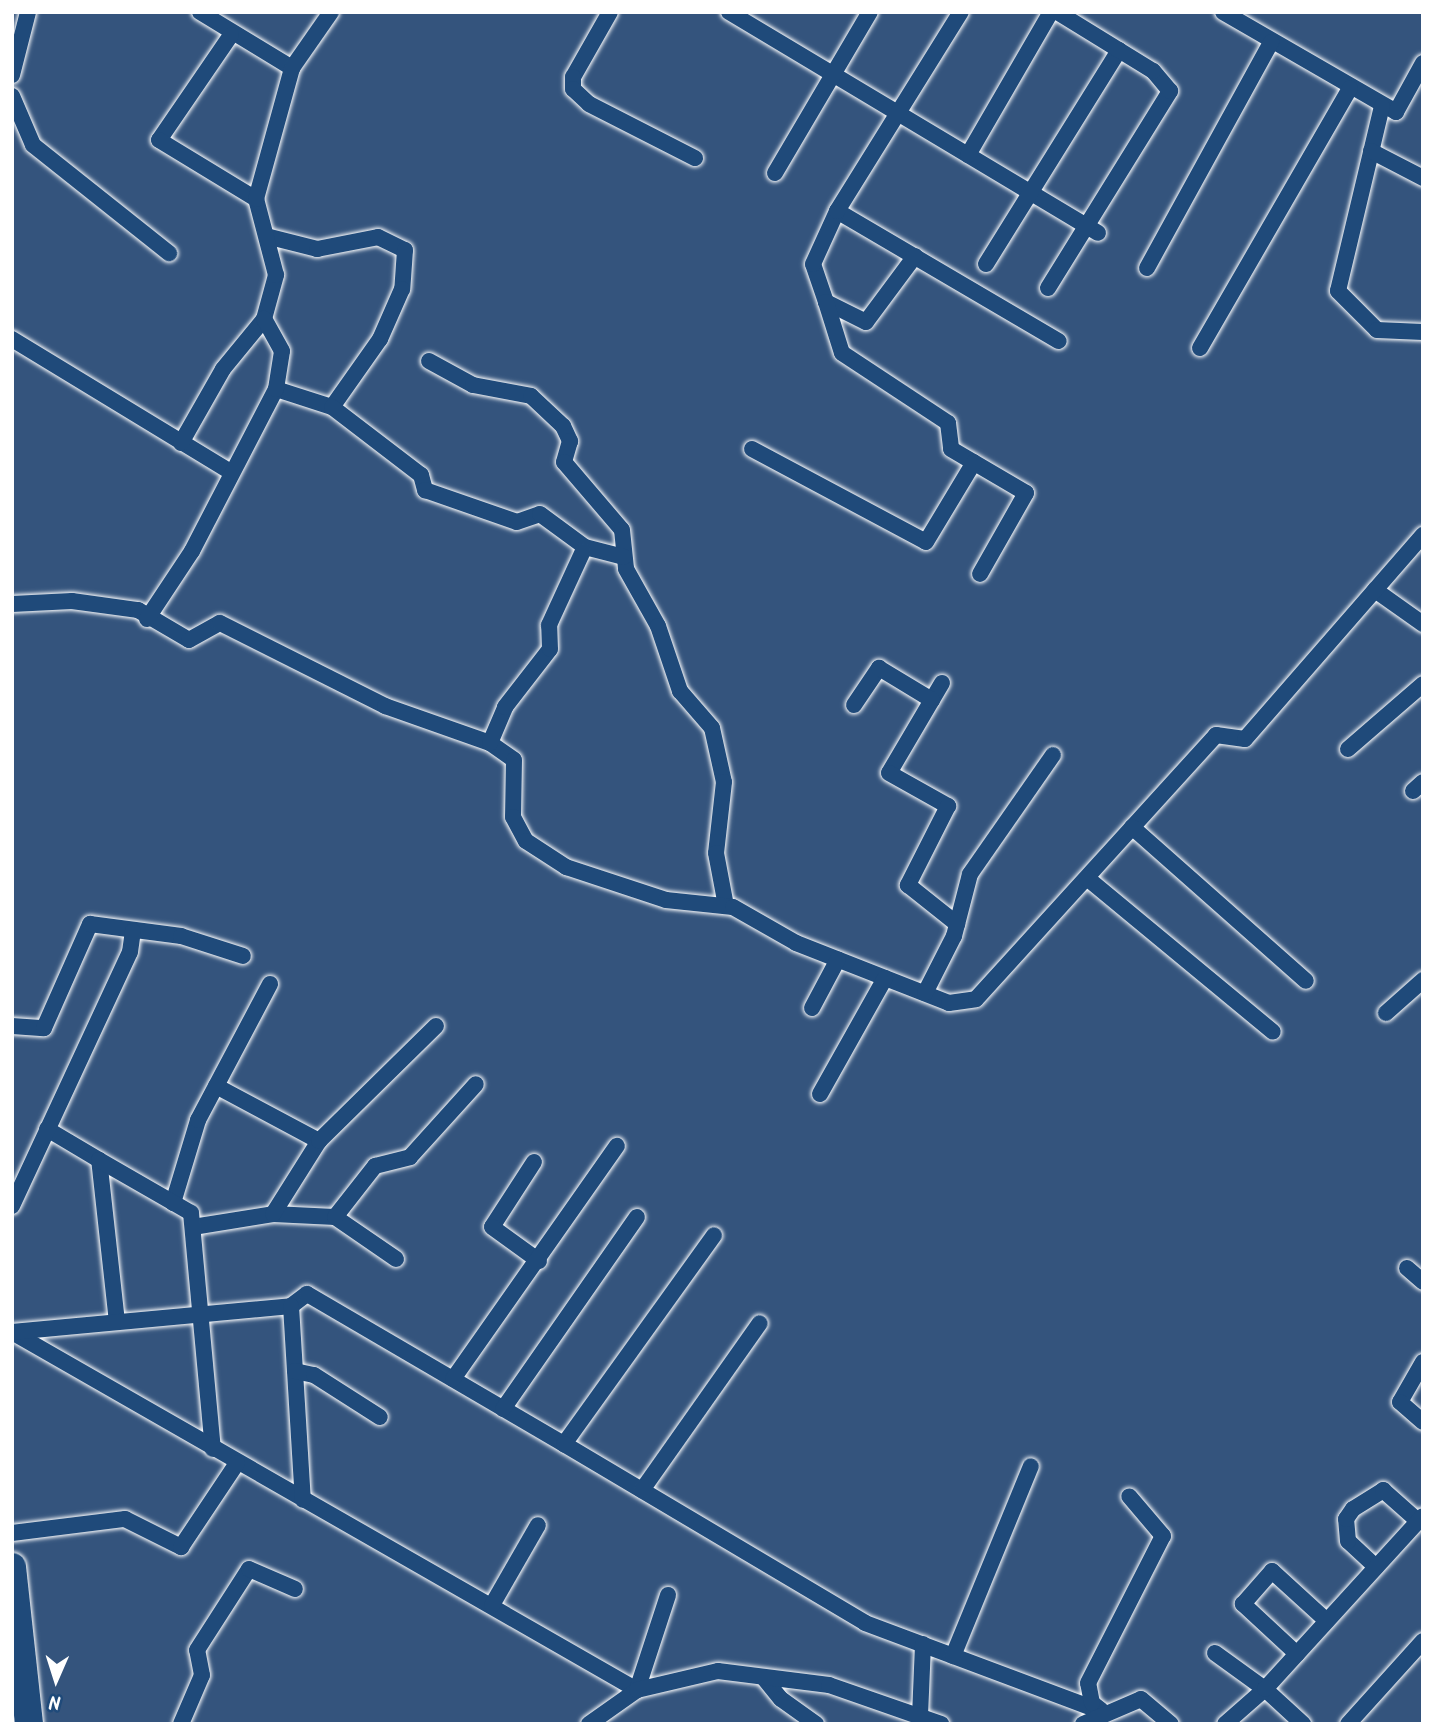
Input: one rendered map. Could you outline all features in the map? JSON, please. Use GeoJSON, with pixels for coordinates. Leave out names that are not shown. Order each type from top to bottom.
{"type":"FeatureCollection","features":[{"type":"Feature","properties":{"kind":"highway"},"geometry":{"type":"LineString","coordinates":[[12,1567],[29,1724]]}},
{"type":"Feature","properties":{"kind":"street"},"geometry":{"type":"LineString","coordinates":[[12,75],[28,12]]}},
{"type":"Feature","properties":{"kind":"street"},"geometry":{"type":"LineString","coordinates":[[200,12],[231,35],[292,68]]}},
{"type":"Feature","properties":{"kind":"street"},"geometry":{"type":"LineString","coordinates":[[181,443],[223,369],[264,319],[276,275],[270,237],[256,199],[292,68],[331,12]]}},
{"type":"Feature","properties":{"kind":"street"},"geometry":{"type":"LineString","coordinates":[[610,12],[573,77],[573,89],[589,104],[695,158]]}},
{"type":"Feature","properties":{"kind":"street"},"geometry":{"type":"LineString","coordinates":[[729,12],[1092,229]]}},
{"type":"Feature","properties":{"kind":"street"},"geometry":{"type":"LineString","coordinates":[[775,173],[870,12]]}},
{"type":"Feature","properties":{"kind":"street"},"geometry":{"type":"LineString","coordinates":[[961,12],[896,112],[837,211],[813,264],[842,353],[948,423],[946,444],[1026,493],[980,574]]}},
{"type":"Feature","properties":{"kind":"street"},"geometry":{"type":"LineString","coordinates":[[968,155],[1051,12]]}},
{"type":"Feature","properties":{"kind":"street"},"geometry":{"type":"LineString","coordinates":[[1048,288],[1092,229],[1170,91],[1153,71],[1057,12]]}},
{"type":"Feature","properties":{"kind":"street"},"geometry":{"type":"LineString","coordinates":[[1223,12],[1350,88],[1396,112],[1423,63]]}},
{"type":"Feature","properties":{"kind":"street"},"geometry":{"type":"LineString","coordinates":[[231,35],[159,139],[256,199]]}},
{"type":"Feature","properties":{"kind":"street"},"geometry":{"type":"LineString","coordinates":[[1147,268],[1271,42]]}},
{"type":"Feature","properties":{"kind":"street"},"geometry":{"type":"LineString","coordinates":[[986,264],[1119,50]]}},
{"type":"Feature","properties":{"kind":"street"},"geometry":{"type":"LineString","coordinates":[[1200,348],[1350,88]]}},
{"type":"Feature","properties":{"kind":"street"},"geometry":{"type":"LineString","coordinates":[[12,96],[33,145],[169,253]]}},
{"type":"Feature","properties":{"kind":"street"},"geometry":{"type":"LineString","coordinates":[[1382,106],[1338,291],[1377,330],[1423,332]]}},
{"type":"Feature","properties":{"kind":"street"},"geometry":{"type":"LineString","coordinates":[[1371,151],[1423,178]]}},
{"type":"Feature","properties":{"kind":"street"},"geometry":{"type":"LineString","coordinates":[[837,211],[1059,341]]}},
{"type":"Feature","properties":{"kind":"street"},"geometry":{"type":"LineString","coordinates":[[270,237],[317,249],[378,237],[405,250],[402,289],[380,338],[332,407]]}},
{"type":"Feature","properties":{"kind":"street"},"geometry":{"type":"LineString","coordinates":[[826,302],[866,322],[915,256]]}},
{"type":"Feature","properties":{"kind":"street"},"geometry":{"type":"LineString","coordinates":[[147,619],[192,551],[276,389],[282,351],[264,319]]}},
{"type":"Feature","properties":{"kind":"street"},"geometry":{"type":"LineString","coordinates":[[12,339],[231,472]]}},
{"type":"Feature","properties":{"kind":"street"},"geometry":{"type":"LineString","coordinates":[[429,361],[473,385],[531,396],[563,426],[570,440],[564,462],[622,530],[624,557],[680,691],[712,728],[723,782],[716,853],[726,906]]}},
{"type":"Feature","properties":{"kind":"street"},"geometry":{"type":"LineString","coordinates":[[276,389],[332,407],[421,475],[425,490],[517,522],[540,514],[585,547],[624,557]]}},
{"type":"Feature","properties":{"kind":"street"},"geometry":{"type":"LineString","coordinates":[[752,449],[926,542],[974,462]]}},
{"type":"Feature","properties":{"kind":"street"},"geometry":{"type":"LineString","coordinates":[[12,604],[72,601],[138,610],[147,619],[189,640],[220,623],[384,706],[490,743],[514,760],[513,817],[526,841],[566,867],[666,900],[726,906],[838,959],[949,1003],[976,999],[1216,734],[1245,739],[1423,535]]}},
{"type":"Feature","properties":{"kind":"street"},"geometry":{"type":"LineString","coordinates":[[490,743],[505,707],[550,649],[549,625],[583,551]]}},
{"type":"Feature","properties":{"kind":"street"},"geometry":{"type":"LineString","coordinates":[[1375,590],[1423,624]]}},
{"type":"Feature","properties":{"kind":"street"},"geometry":{"type":"LineString","coordinates":[[855,705],[879,668],[932,700]]}},
{"type":"Feature","properties":{"kind":"street"},"geometry":{"type":"LineString","coordinates":[[942,683],[889,773],[948,806],[908,885],[957,924]]}},
{"type":"Feature","properties":{"kind":"street"},"geometry":{"type":"LineString","coordinates":[[1348,749],[1423,684]]}},
{"type":"Feature","properties":{"kind":"street"},"geometry":{"type":"LineString","coordinates":[[925,993],[957,924],[970,874],[1053,755]]}},
{"type":"Feature","properties":{"kind":"street"},"geometry":{"type":"LineString","coordinates":[[1132,827],[1306,981]]}},
{"type":"Feature","properties":{"kind":"street"},"geometry":{"type":"LineString","coordinates":[[1087,878],[1273,1032]]}},
{"type":"Feature","properties":{"kind":"street"},"geometry":{"type":"LineString","coordinates":[[12,1026],[44,1028],[90,923],[181,936],[243,956]]}},
{"type":"Feature","properties":{"kind":"street"},"geometry":{"type":"LineString","coordinates":[[12,1206],[130,952],[133,931]]}},
{"type":"Feature","properties":{"kind":"street"},"geometry":{"type":"LineString","coordinates":[[812,1008],[838,959]]}},
{"type":"Feature","properties":{"kind":"street"},"geometry":{"type":"LineString","coordinates":[[820,1094],[884,978]]}},
{"type":"Feature","properties":{"kind":"street"},"geometry":{"type":"LineString","coordinates":[[1386,1013],[1423,980]]}},
{"type":"Feature","properties":{"kind":"street"},"geometry":{"type":"LineString","coordinates":[[173,1203],[198,1120],[270,984]]}},
{"type":"Feature","properties":{"kind":"street"},"geometry":{"type":"LineString","coordinates":[[273,1214],[319,1141],[436,1026]]}},
{"type":"Feature","properties":{"kind":"street"},"geometry":{"type":"LineString","coordinates":[[335,1217],[375,1166],[410,1157],[476,1084]]}},
{"type":"Feature","properties":{"kind":"street"},"geometry":{"type":"LineString","coordinates":[[216,1086],[319,1141]]}},
{"type":"Feature","properties":{"kind":"street"},"geometry":{"type":"LineString","coordinates":[[47,1129],[191,1213],[204,1315],[214,1449]]}},
{"type":"Feature","properties":{"kind":"street"},"geometry":{"type":"LineString","coordinates":[[453,1379],[539,1261],[617,1146]]}},
{"type":"Feature","properties":{"kind":"street"},"geometry":{"type":"LineString","coordinates":[[99,1160],[117,1322]]}},
{"type":"Feature","properties":{"kind":"street"},"geometry":{"type":"LineString","coordinates":[[534,1162],[492,1227],[539,1261]]}},
{"type":"Feature","properties":{"kind":"street"},"geometry":{"type":"LineString","coordinates":[[193,1227],[273,1214],[335,1217],[396,1259]]}},
{"type":"Feature","properties":{"kind":"street"},"geometry":{"type":"LineString","coordinates":[[503,1409],[638,1217]]}},
{"type":"Feature","properties":{"kind":"street"},"geometry":{"type":"LineString","coordinates":[[564,1444],[714,1235]]}},
{"type":"Feature","properties":{"kind":"street"},"geometry":{"type":"LineString","coordinates":[[1407,1268],[1423,1283]]}},
{"type":"Feature","properties":{"kind":"street"},"geometry":{"type":"LineString","coordinates":[[12,1332],[291,1306],[307,1294],[865,1623],[1102,1712]]}},
{"type":"Feature","properties":{"kind":"street"},"geometry":{"type":"LineString","coordinates":[[291,1306],[303,1500]]}},
{"type":"Feature","properties":{"kind":"street"},"geometry":{"type":"LineString","coordinates":[[642,1490],[760,1323]]}},
{"type":"Feature","properties":{"kind":"street"},"geometry":{"type":"LineString","coordinates":[[12,1332],[637,1690]]}},
{"type":"Feature","properties":{"kind":"street"},"geometry":{"type":"LineString","coordinates":[[1423,1362],[1400,1402],[1423,1422]]}},
{"type":"Feature","properties":{"kind":"street"},"geometry":{"type":"LineString","coordinates":[[295,1371],[314,1375],[380,1417]]}},
{"type":"Feature","properties":{"kind":"street"},"geometry":{"type":"LineString","coordinates":[[12,1533],[125,1519],[181,1547],[237,1463]]}},
{"type":"Feature","properties":{"kind":"street"},"geometry":{"type":"LineString","coordinates":[[953,1656],[1031,1466]]}},
{"type":"Feature","properties":{"kind":"street"},"geometry":{"type":"LineString","coordinates":[[1225,1724],[1297,1654],[1376,1567],[1420,1518],[1383,1490],[1353,1509],[1346,1519],[1348,1541],[1376,1567]]}},
{"type":"Feature","properties":{"kind":"street"},"geometry":{"type":"LineString","coordinates":[[1102,1712],[1092,1703],[1088,1683],[1163,1536],[1129,1496]]}},
{"type":"Feature","properties":{"kind":"street"},"geometry":{"type":"LineString","coordinates":[[492,1605],[538,1525]]}},
{"type":"Feature","properties":{"kind":"street"},"geometry":{"type":"LineString","coordinates":[[181,1724],[202,1675],[197,1650],[249,1569],[295,1589]]}},
{"type":"Feature","properties":{"kind":"street"},"geometry":{"type":"LineString","coordinates":[[1297,1654],[1243,1604],[1272,1571],[1327,1621]]}},
{"type":"Feature","properties":{"kind":"street"},"geometry":{"type":"LineString","coordinates":[[637,1690],[668,1595]]}},
{"type":"Feature","properties":{"kind":"street"},"geometry":{"type":"LineString","coordinates":[[1348,1724],[1423,1641]]}},
{"type":"Feature","properties":{"kind":"street"},"geometry":{"type":"LineString","coordinates":[[920,1716],[923,1644]]}},
{"type":"Feature","properties":{"kind":"street"},"geometry":{"type":"LineString","coordinates":[[1215,1653],[1264,1688],[1303,1724]]}},
{"type":"Feature","properties":{"kind":"street"},"geometry":{"type":"LineString","coordinates":[[589,1724],[637,1690],[718,1671],[829,1685],[941,1724]]}},
{"type":"Feature","properties":{"kind":"street"},"geometry":{"type":"LineString","coordinates":[[764,1677],[781,1699],[816,1724]]}},
{"type":"Feature","properties":{"kind":"street"},"geometry":{"type":"LineString","coordinates":[[1083,1724],[1102,1712],[1140,1699],[1171,1724]]}}]}
